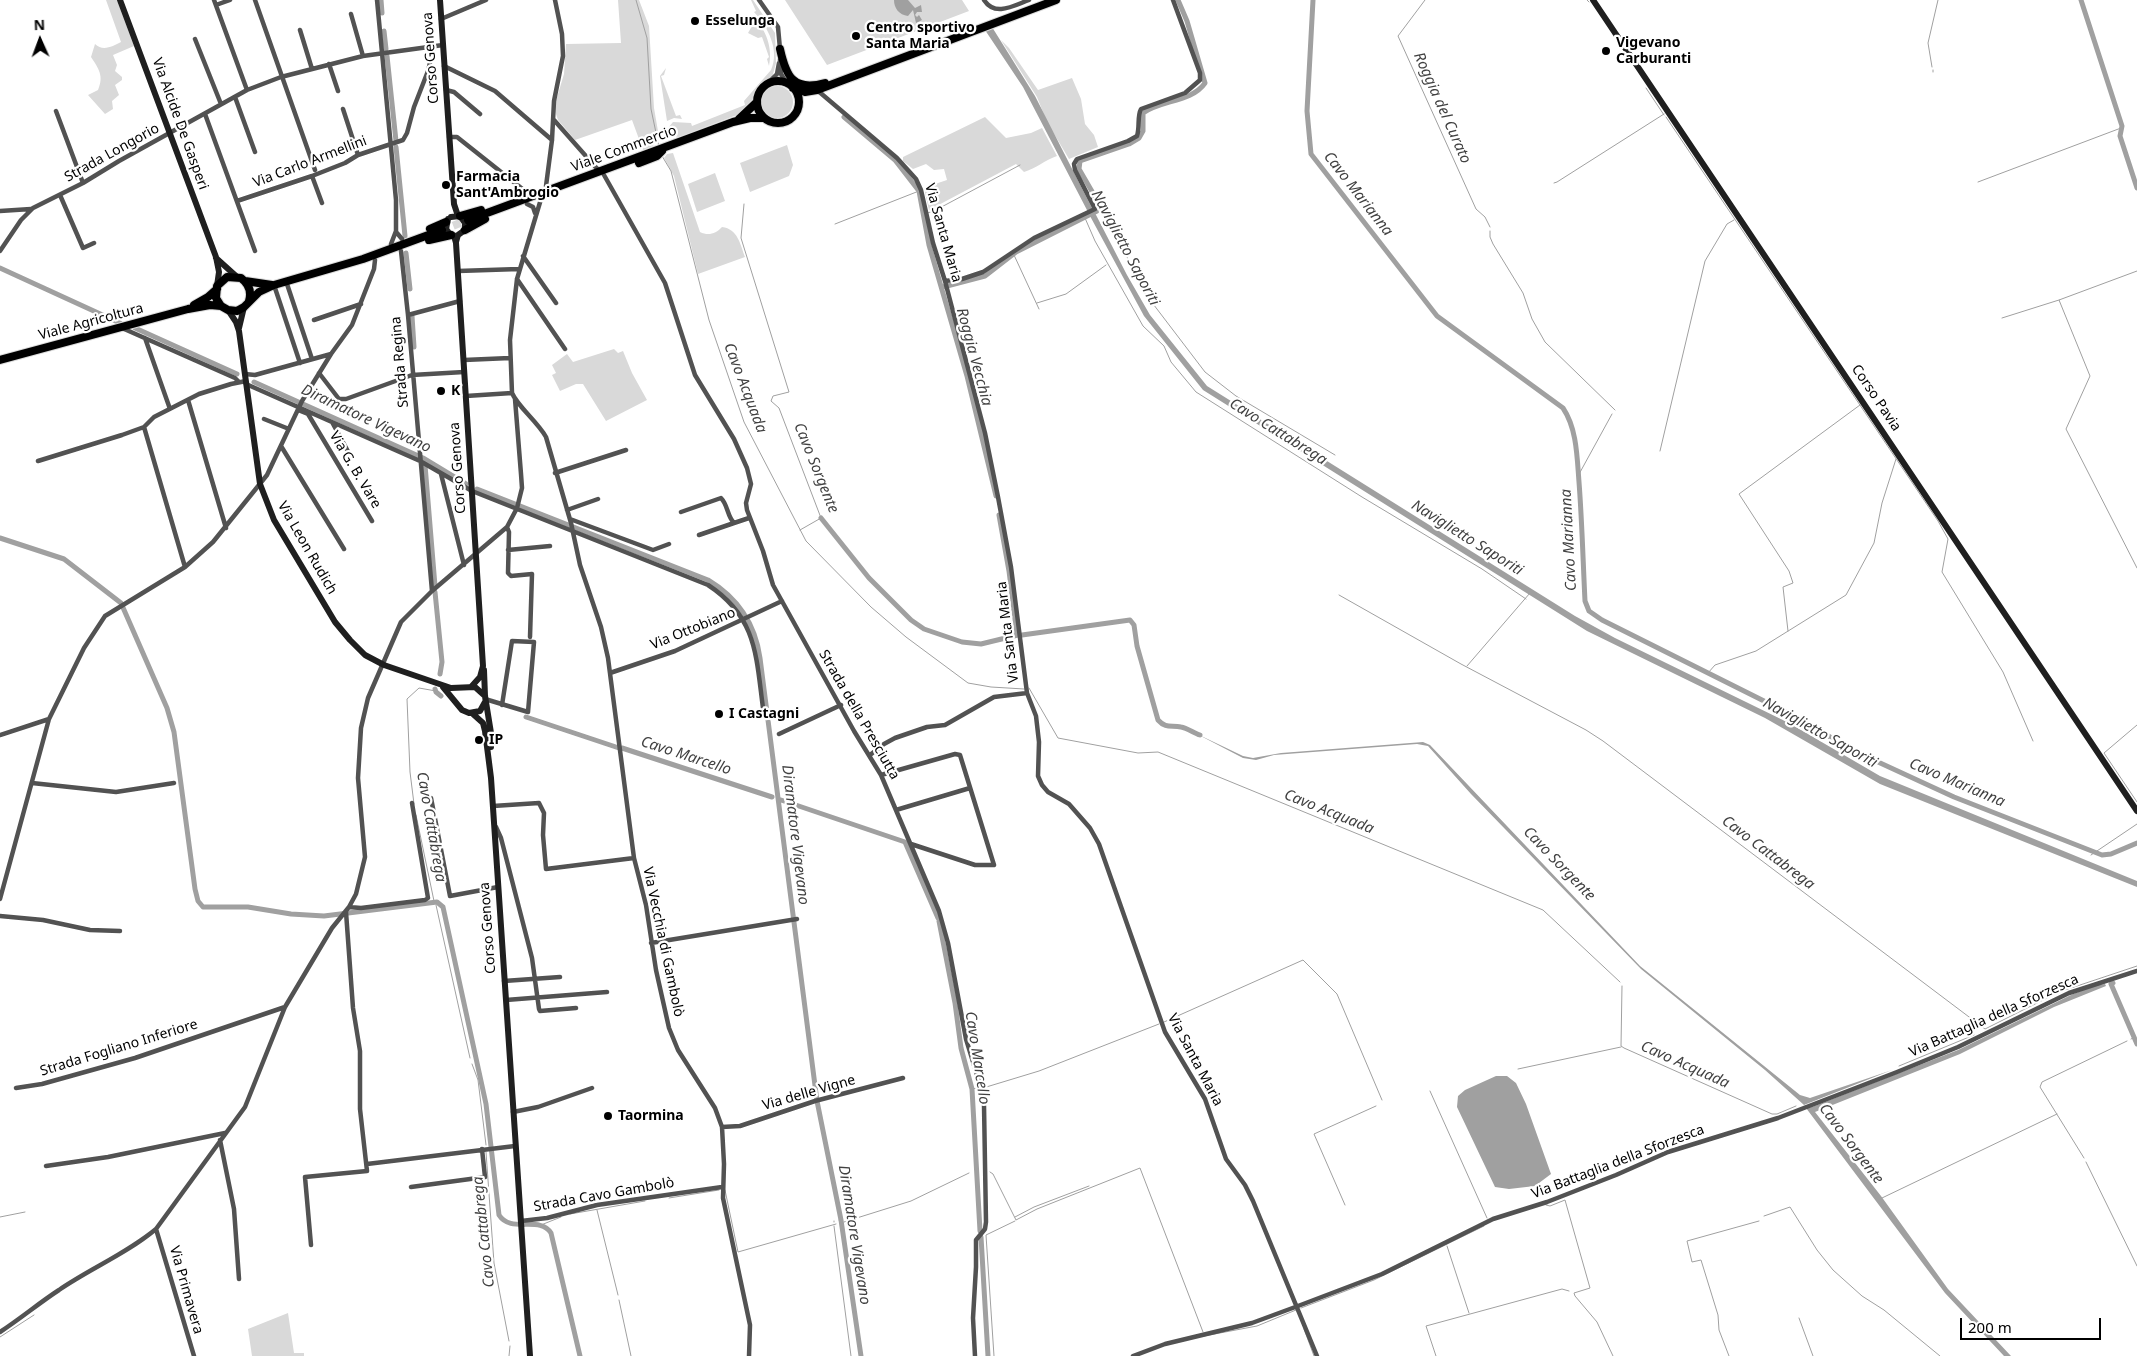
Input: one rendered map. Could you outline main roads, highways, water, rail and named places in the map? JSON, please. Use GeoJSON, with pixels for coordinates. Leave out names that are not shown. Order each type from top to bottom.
{"type":"FeatureCollection","features":[{"type":"Feature","properties":{"kind":"main road","name":"Via Alcide De Gasperi"},"geometry":{"type":"LineString","coordinates":[[120,0],[216,257],[218,272],[217,288]]}},
{"type":"Feature","properties":{"kind":"main road","name":"Corso Genova"},"geometry":{"type":"LineString","coordinates":[[440,0],[454,204],[454,218],[446,229],[457,234]]}},
{"type":"Feature","properties":{"kind":"main road"},"geometry":{"type":"LineString","coordinates":[[1030,10],[1036,0]]}},
{"type":"Feature","properties":{"kind":"main road","name":"Viale Commercio"},"geometry":{"type":"LineString","coordinates":[[468,220],[602,174],[733,122],[750,118],[764,118],[770,122],[782,122],[792,117],[807,96],[817,90],[1056,0]]}},
{"type":"Feature","properties":{"kind":"main road","name":"Corso Pavia"},"geometry":{"type":"LineString","coordinates":[[1593,0],[2137,811]]}},
{"type":"Feature","properties":{"kind":"main road"},"geometry":{"type":"LineString","coordinates":[[780,52],[785,70],[790,78],[798,84],[818,84],[865,72]]}},
{"type":"Feature","properties":{"kind":"main road","name":"Viale Commercio"},"geometry":{"type":"LineString","coordinates":[[733,122],[746,114],[757,102],[759,94],[766,85],[777,81],[805,92],[817,90]]}},
{"type":"Feature","properties":{"kind":"main road"},"geometry":{"type":"LineString","coordinates":[[790,86],[798,97],[798,108]]}},
{"type":"Feature","properties":{"kind":"main road"},"geometry":{"type":"LineString","coordinates":[[757,102],[764,118]]}},
{"type":"Feature","properties":{"kind":"main road"},"geometry":{"type":"LineString","coordinates":[[350,263],[365,253],[454,218],[572,176],[602,174]]}},
{"type":"Feature","properties":{"kind":"main road"},"geometry":{"type":"LineString","coordinates":[[350,263],[376,260],[437,237],[457,234],[478,222],[602,174]]}},
{"type":"Feature","properties":{"kind":"main road","name":"Corso Genova"},"geometry":{"type":"LineString","coordinates":[[454,218],[466,223],[457,234],[456,243],[485,699],[491,732],[491,778]]}},
{"type":"Feature","properties":{"kind":"main road","name":"Viale Agricoltura"},"geometry":{"type":"LineString","coordinates":[[0,360],[188,309],[210,305],[236,311],[247,304],[259,292],[274,285],[350,263],[442,230]]}},
{"type":"Feature","properties":{"kind":"main road","name":"Via Alcide De Gasperi"},"geometry":{"type":"LineString","coordinates":[[216,257],[236,276]]}},
{"type":"Feature","properties":{"kind":"main road","name":"Viale Agricoltura"},"geometry":{"type":"LineString","coordinates":[[188,309],[208,297],[223,279],[236,276],[245,281],[274,285]]}},
{"type":"Feature","properties":{"kind":"main road"},"geometry":{"type":"LineString","coordinates":[[239,332],[250,290],[245,281]]}},
{"type":"Feature","properties":{"kind":"main road"},"geometry":{"type":"LineString","coordinates":[[217,288],[216,298],[236,322],[239,332]]}},
{"type":"Feature","properties":{"kind":"main road","name":"Via Leon Rudich"},"geometry":{"type":"LineString","coordinates":[[239,332],[244,380],[260,484],[274,520],[336,622],[365,655],[384,665],[451,688],[468,688]]}},
{"type":"Feature","properties":{"kind":"main road"},"geometry":{"type":"LineString","coordinates":[[468,688],[479,689],[485,699],[483,708],[473,714],[462,710],[459,703],[459,695],[480,677],[484,666]]}},
{"type":"Feature","properties":{"kind":"main road"},"geometry":{"type":"LineString","coordinates":[[438,683],[459,703]]}},
{"type":"Feature","properties":{"kind":"main road","name":"Corso Genova"},"geometry":{"type":"LineString","coordinates":[[473,714],[483,723],[491,778],[514,1146],[530,1356]]}},
{"type":"Feature","properties":{"kind":"water"},"geometry":{"type":"Polygon","coordinates":[[[894,0],[908,0],[915,8],[921,5],[922,12],[917,12],[915,15],[917,17],[919,15],[922,20],[916,23],[913,10],[908,16],[900,13],[895,6],[894,0]]]}},
{"type":"Feature","properties":{"kind":"water"},"geometry":{"type":"Polygon","coordinates":[[[992,27],[1035,96],[1093,210],[1088,212],[1023,87],[985,30],[992,27]]]}},
{"type":"Feature","properties":{"kind":"water"},"geometry":{"type":"Polygon","coordinates":[[[1095,213],[1150,315],[1207,386],[1575,616],[1615,638],[1789,723],[1880,776],[2137,881],[2137,887],[1880,784],[1765,718],[1587,631],[1203,390],[1144,316],[1090,216],[1095,213]]]}},
{"type":"Feature","properties":{"kind":"water"},"geometry":{"type":"Polygon","coordinates":[[[1195,733],[1243,756],[1253,758],[1281,753],[1423,742],[1430,745],[1640,966],[1800,1095],[1810,1098],[1892,1070],[1804,1105],[1765,1070],[1641,969],[1471,794],[1428,746],[1417,744],[1274,755],[1256,760],[1243,758],[1195,733]]]}},
{"type":"Feature","properties":{"kind":"water"},"geometry":{"type":"Polygon","coordinates":[[[2105,984],[2106,986],[2054,1007],[1960,1054],[1815,1112],[1881,1196],[1948,1289],[2011,1356],[2004,1356],[1945,1293],[1806,1108],[1958,1050],[2073,994],[2105,984]]]}},
{"type":"Feature","properties":{"kind":"water"},"geometry":{"type":"Polygon","coordinates":[[[1496,1076],[1507,1076],[1516,1083],[1526,1104],[1551,1174],[1535,1186],[1509,1189],[1495,1187],[1457,1107],[1458,1096],[1465,1090],[1496,1076]]]}},
{"type":"Feature","properties":{"kind":"waterway","name":"Roggia Vecchia"},"geometry":{"type":"LineString","coordinates":[[381,0],[382,13]]}},
{"type":"Feature","properties":{"kind":"waterway","name":"Cavo Acquada"},"geometry":{"type":"LineString","coordinates":[[636,0],[647,38],[651,109],[659,147]]}},
{"type":"Feature","properties":{"kind":"waterway"},"geometry":{"type":"LineString","coordinates":[[1099,209],[1101,207],[1079,169],[1080,161],[1129,144],[1139,138],[1143,131],[1143,113],[1158,105],[1192,94],[1205,83],[1187,21],[1178,0]]}},
{"type":"Feature","properties":{"kind":"waterway","name":"Cavo Marianna"},"geometry":{"type":"LineString","coordinates":[[1313,0],[1307,111],[1311,154],[1437,316],[1563,408],[1568,416],[1574,434],[1577,453],[1585,601],[1589,611],[1602,620],[1796,717],[1852,750],[1954,797],[2102,855],[2111,854],[2137,843]]}},
{"type":"Feature","properties":{"kind":"waterway","name":"Roggia del Curato"},"geometry":{"type":"LineString","coordinates":[[1425,0],[1398,36],[1476,209],[1485,217],[1490,227]]}},
{"type":"Feature","properties":{"kind":"waterway"},"geometry":{"type":"LineString","coordinates":[[1932,67],[1928,43],[1938,0]]}},
{"type":"Feature","properties":{"kind":"waterway"},"geometry":{"type":"LineString","coordinates":[[2081,0],[2122,126],[2120,136],[2137,188]]}},
{"type":"Feature","properties":{"kind":"waterway","name":"Cavo Marcello"},"geometry":{"type":"LineString","coordinates":[[384,31],[386,49]]}},
{"type":"Feature","properties":{"kind":"waterway","name":"Cavo Marcello"},"geometry":{"type":"LineString","coordinates":[[387,56],[396,141]]}},
{"type":"Feature","properties":{"kind":"waterway"},"geometry":{"type":"LineString","coordinates":[[1646,88],[1664,115]]}},
{"type":"Feature","properties":{"kind":"waterway"},"geometry":{"type":"LineString","coordinates":[[1554,183],[1664,114]]}},
{"type":"Feature","properties":{"kind":"waterway","name":"Roggia Vecchia"},"geometry":{"type":"LineString","coordinates":[[844,117],[895,160],[919,191],[929,245],[967,376],[996,496]]}},
{"type":"Feature","properties":{"kind":"waterway"},"geometry":{"type":"LineString","coordinates":[[1666,117],[1938,521],[1948,539],[1942,572],[2003,672],[2033,741]]}},
{"type":"Feature","properties":{"kind":"waterway"},"geometry":{"type":"LineString","coordinates":[[1978,182],[2121,128]]}},
{"type":"Feature","properties":{"kind":"waterway","name":"Cavo Marcello"},"geometry":{"type":"LineString","coordinates":[[396,147],[405,236]]}},
{"type":"Feature","properties":{"kind":"waterway","name":"Cavo Acquada"},"geometry":{"type":"LineString","coordinates":[[662,156],[671,171],[709,320],[744,422],[806,541],[871,607],[906,637],[968,683],[991,687],[1024,689]]}},
{"type":"Feature","properties":{"kind":"waterway"},"geometry":{"type":"LineString","coordinates":[[924,214],[934,211],[1020,165]]}},
{"type":"Feature","properties":{"kind":"waterway"},"geometry":{"type":"LineString","coordinates":[[835,224],[919,191]]}},
{"type":"Feature","properties":{"kind":"waterway","name":"Cavo Sorgente"},"geometry":{"type":"LineString","coordinates":[[744,204],[741,238],[789,392],[773,396],[771,401],[779,408],[821,518],[800,530]]}},
{"type":"Feature","properties":{"kind":"waterway"},"geometry":{"type":"LineString","coordinates":[[1101,207],[1144,292],[1205,372],[1236,396],[1335,455]]}},
{"type":"Feature","properties":{"kind":"waterway"},"geometry":{"type":"LineString","coordinates":[[943,287],[985,276],[1016,252],[1097,211]]}},
{"type":"Feature","properties":{"kind":"waterway","name":"Cavo Cattabrega"},"geometry":{"type":"LineString","coordinates":[[1085,218],[1095,241],[1143,326],[1164,346],[1171,362],[1196,392],[1362,497],[1482,569],[1526,599]]}},
{"type":"Feature","properties":{"kind":"waterway"},"geometry":{"type":"LineString","coordinates":[[1660,451],[1705,261],[1727,224],[1734,220]]}},
{"type":"Feature","properties":{"kind":"waterway","name":"Roggia del Curato"},"geometry":{"type":"LineString","coordinates":[[1490,231],[1493,244],[1523,293],[1532,319],[1545,342],[1615,410]]}},
{"type":"Feature","properties":{"kind":"waterway","name":"Cavo Marcello"},"geometry":{"type":"LineString","coordinates":[[406,253],[410,289]]}},
{"type":"Feature","properties":{"kind":"waterway"},"geometry":{"type":"LineString","coordinates":[[1014,255],[1039,309]]}},
{"type":"Feature","properties":{"kind":"waterway"},"geometry":{"type":"LineString","coordinates":[[1037,303],[1066,294],[1106,265]]}},
{"type":"Feature","properties":{"kind":"waterway","name":"Diramatore Vigevano"},"geometry":{"type":"LineString","coordinates":[[0,268],[120,323]]}},
{"type":"Feature","properties":{"kind":"waterway"},"geometry":{"type":"LineString","coordinates":[[2137,271],[2059,300],[2090,376],[2066,429],[2137,568]]}},
{"type":"Feature","properties":{"kind":"waterway"},"geometry":{"type":"LineString","coordinates":[[2002,318],[2059,300]]}},
{"type":"Feature","properties":{"kind":"waterway","name":"Cavo Marcello"},"geometry":{"type":"LineString","coordinates":[[412,316],[414,347]]}},
{"type":"Feature","properties":{"kind":"waterway","name":"Diramatore Vigevano"},"geometry":{"type":"LineString","coordinates":[[135,328],[237,374]]}},
{"type":"Feature","properties":{"kind":"waterway","name":"Diramatore Vigevano"},"geometry":{"type":"LineString","coordinates":[[254,382],[423,458],[466,484]]}},
{"type":"Feature","properties":{"kind":"waterway"},"geometry":{"type":"LineString","coordinates":[[1788,631],[1783,587],[1793,583],[1789,571],[1739,494],[1860,405]]}},
{"type":"Feature","properties":{"kind":"waterway","name":"Roggia del Curato"},"geometry":{"type":"LineString","coordinates":[[1578,476],[1612,414]]}},
{"type":"Feature","properties":{"kind":"waterway"},"geometry":{"type":"LineString","coordinates":[[1708,673],[1715,665],[1756,651],[1846,595],[1874,543],[1882,503],[1896,459]]}},
{"type":"Feature","properties":{"kind":"waterway","name":"Cavo Marcello"},"geometry":{"type":"LineString","coordinates":[[425,465],[435,586]]}},
{"type":"Feature","properties":{"kind":"waterway","name":"Diramatore Vigevano"},"geometry":{"type":"LineString","coordinates":[[477,489],[708,580],[719,587],[736,603],[754,634],[760,658],[817,1101],[841,1220],[861,1356]]}},
{"type":"Feature","properties":{"kind":"waterway","name":"Roggia Vecchia"},"geometry":{"type":"LineString","coordinates":[[999,515],[1009,571],[1017,635]]}},
{"type":"Feature","properties":{"kind":"waterway","name":"Cavo Sorgente"},"geometry":{"type":"LineString","coordinates":[[821,518],[869,578],[911,620],[924,629],[962,642],[981,644],[1018,635]]}},
{"type":"Feature","properties":{"kind":"waterway"},"geometry":{"type":"LineString","coordinates":[[0,538],[64,559],[121,603],[167,708],[174,732],[195,889],[198,901],[203,907],[248,907],[291,914],[324,916],[437,902],[443,907],[486,1104],[499,1215],[511,1223],[540,1225],[551,1233],[580,1356]]}},
{"type":"Feature","properties":{"kind":"waterway","name":"Cavo Marcello"},"geometry":{"type":"LineString","coordinates":[[435,592],[442,662],[440,674]]}},
{"type":"Feature","properties":{"kind":"waterway","name":"Cavo Cattabrega"},"geometry":{"type":"LineString","coordinates":[[1467,666],[1530,593]]}},
{"type":"Feature","properties":{"kind":"waterway","name":"Cavo Cattabrega"},"geometry":{"type":"LineString","coordinates":[[1339,595],[1603,741],[1985,1029],[2059,992],[2137,966]]}},
{"type":"Feature","properties":{"kind":"waterway","name":"Cavo Sorgente"},"geometry":{"type":"LineString","coordinates":[[1022,635],[1130,620],[1134,625],[1137,646],[1158,720],[1166,726],[1177,726],[1200,735]]}},
{"type":"Feature","properties":{"kind":"waterway","name":"Cavo Cattabrega"},"geometry":{"type":"LineString","coordinates":[[414,804],[410,772],[407,699],[419,688],[436,691]]}},
{"type":"Feature","properties":{"kind":"waterway","name":"Cavo Acquada"},"geometry":{"type":"LineString","coordinates":[[1029,688],[1058,738],[1138,753],[1158,752],[1543,910],[1620,982]]}},
{"type":"Feature","properties":{"kind":"waterway","name":"Cavo Cattabrega"},"geometry":{"type":"LineString","coordinates":[[435,689],[441,696]]}},
{"type":"Feature","properties":{"kind":"waterway","name":"Cavo Marcello"},"geometry":{"type":"LineString","coordinates":[[526,717],[619,748]]}},
{"type":"Feature","properties":{"kind":"waterway"},"geometry":{"type":"LineString","coordinates":[[2137,725],[2104,753],[2137,802]]}},
{"type":"Feature","properties":{"kind":"waterway","name":"Cavo Marcello"},"geometry":{"type":"LineString","coordinates":[[622,748],[772,797]]}},
{"type":"Feature","properties":{"kind":"waterway","name":"Cavo Marcello"},"geometry":{"type":"LineString","coordinates":[[781,800],[905,842],[938,918]]}},
{"type":"Feature","properties":{"kind":"waterway","name":"Cavo Cattabrega"},"geometry":{"type":"LineString","coordinates":[[416,815],[434,901]]}},
{"type":"Feature","properties":{"kind":"waterway"},"geometry":{"type":"LineString","coordinates":[[2091,855],[2137,824]]}},
{"type":"Feature","properties":{"kind":"waterway","name":"Cavo Cattabrega"},"geometry":{"type":"LineString","coordinates":[[436,905],[470,1058]]}},
{"type":"Feature","properties":{"kind":"waterway","name":"Cavo Marcello"},"geometry":{"type":"LineString","coordinates":[[939,921],[955,1003],[961,1048],[972,1089],[980,1231]]}},
{"type":"Feature","properties":{"kind":"waterway"},"geometry":{"type":"LineString","coordinates":[[1164,1022],[1303,960],[1337,994],[1382,1100]]}},
{"type":"Feature","properties":{"kind":"waterway","name":"Naviglietto Saporiti"},"geometry":{"type":"LineString","coordinates":[[2113,983],[2111,984],[2137,1044]]}},
{"type":"Feature","properties":{"kind":"waterway","name":"Cavo Acquada"},"geometry":{"type":"LineString","coordinates":[[1622,986],[1621,1046],[1772,1114],[1777,1114],[1796,1106]]}},
{"type":"Feature","properties":{"kind":"waterway"},"geometry":{"type":"LineString","coordinates":[[983,1088],[1039,1071],[1159,1024]]}},
{"type":"Feature","properties":{"kind":"waterway"},"geometry":{"type":"LineString","coordinates":[[1899,1066],[1974,1035]]}},
{"type":"Feature","properties":{"kind":"waterway"},"geometry":{"type":"LineString","coordinates":[[2084,1158],[2040,1087],[2042,1082],[2127,1041]]}},
{"type":"Feature","properties":{"kind":"waterway"},"geometry":{"type":"LineString","coordinates":[[1518,1069],[1621,1047]]}},
{"type":"Feature","properties":{"kind":"waterway","name":"Cavo Cattabrega"},"geometry":{"type":"LineString","coordinates":[[472,1064],[478,1080],[486,1145]]}},
{"type":"Feature","properties":{"kind":"waterway","name":"Cavo Marcello"},"geometry":{"type":"LineString","coordinates":[[972,1089],[977,1088]]}},
{"type":"Feature","properties":{"kind":"waterway"},"geometry":{"type":"LineString","coordinates":[[1430,1091],[1487,1218]]}},
{"type":"Feature","properties":{"kind":"waterway"},"geometry":{"type":"LineString","coordinates":[[1345,1205],[1314,1134],[1376,1106]]}},
{"type":"Feature","properties":{"kind":"waterway"},"geometry":{"type":"LineString","coordinates":[[1882,1198],[2057,1114]]}},
{"type":"Feature","properties":{"kind":"waterway","name":"Cavo Cattabrega"},"geometry":{"type":"LineString","coordinates":[[486,1152],[494,1263],[509,1341]]}},
{"type":"Feature","properties":{"kind":"waterway"},"geometry":{"type":"LineString","coordinates":[[2086,1162],[2137,1266]]}},
{"type":"Feature","properties":{"kind":"waterway"},"geometry":{"type":"LineString","coordinates":[[990,1172],[993,1174],[1016,1220],[1037,1209],[1140,1168],[1203,1332]]}},
{"type":"Feature","properties":{"kind":"waterway"},"geometry":{"type":"LineString","coordinates":[[844,1222],[911,1201],[969,1173]]}},
{"type":"Feature","properties":{"kind":"waterway"},"geometry":{"type":"LineString","coordinates":[[1015,1217],[1034,1207],[1089,1186]]}},
{"type":"Feature","properties":{"kind":"waterway"},"geometry":{"type":"LineString","coordinates":[[669,1198],[719,1190]]}},
{"type":"Feature","properties":{"kind":"waterway"},"geometry":{"type":"LineString","coordinates":[[725,1190],[738,1252],[836,1224]]}},
{"type":"Feature","properties":{"kind":"waterway"},"geometry":{"type":"LineString","coordinates":[[1546,1205],[1550,1206],[1565,1200],[1590,1288],[1574,1293],[1597,1322],[1613,1356]]}},
{"type":"Feature","properties":{"kind":"waterway"},"geometry":{"type":"LineString","coordinates":[[570,1214],[645,1201]]}},
{"type":"Feature","properties":{"kind":"waterway"},"geometry":{"type":"LineString","coordinates":[[1764,1216],[1790,1207],[1817,1250],[1833,1270],[1862,1296],[1884,1310],[1940,1356]]}},
{"type":"Feature","properties":{"kind":"waterway"},"geometry":{"type":"LineString","coordinates":[[597,1210],[618,1295]]}},
{"type":"Feature","properties":{"kind":"waterway"},"geometry":{"type":"LineString","coordinates":[[0,1217],[25,1212]]}},
{"type":"Feature","properties":{"kind":"waterway"},"geometry":{"type":"LineString","coordinates":[[541,1225],[561,1217]]}},
{"type":"Feature","properties":{"kind":"waterway"},"geometry":{"type":"LineString","coordinates":[[994,1356],[986,1235],[1015,1221]]}},
{"type":"Feature","properties":{"kind":"waterway"},"geometry":{"type":"LineString","coordinates":[[1729,1356],[1719,1330],[1718,1315],[1701,1260],[1692,1262],[1687,1241],[1759,1221]]}},
{"type":"Feature","properties":{"kind":"waterway"},"geometry":{"type":"LineString","coordinates":[[834,1226],[851,1356]]}},
{"type":"Feature","properties":{"kind":"waterway"},"geometry":{"type":"LineString","coordinates":[[1301,1308],[1374,1280],[1484,1226]]}},
{"type":"Feature","properties":{"kind":"waterway","name":"Cavo Marcello"},"geometry":{"type":"LineString","coordinates":[[981,1237],[988,1356]]}},
{"type":"Feature","properties":{"kind":"waterway"},"geometry":{"type":"LineString","coordinates":[[1447,1246],[1469,1313]]}},
{"type":"Feature","properties":{"kind":"waterway"},"geometry":{"type":"LineString","coordinates":[[1436,1356],[1426,1326],[1562,1289],[1569,1291]]}},
{"type":"Feature","properties":{"kind":"waterway"},"geometry":{"type":"LineString","coordinates":[[619,1300],[631,1356]]}},
{"type":"Feature","properties":{"kind":"waterway"},"geometry":{"type":"LineString","coordinates":[[1204,1336],[1257,1326],[1296,1310]]}},
{"type":"Feature","properties":{"kind":"waterway"},"geometry":{"type":"LineString","coordinates":[[0,1337],[34,1315]]}},
{"type":"Feature","properties":{"kind":"waterway"},"geometry":{"type":"LineString","coordinates":[[1799,1318],[1813,1356]]}},
{"type":"Feature","properties":{"kind":"waterway"},"geometry":{"type":"LineString","coordinates":[[1304,1329],[1314,1356]]}},
{"type":"Feature","properties":{"kind":"waterway","name":"Cavo Cattabrega"},"geometry":{"type":"LineString","coordinates":[[509,1356],[510,1346]]}},
{"type":"Feature","properties":{"kind":"tunnel"},"geometry":{"type":"LineString","coordinates":[[442,230],[468,220]]}},
{"type":"Feature","properties":{"kind":"place","name":"Esselunga"},"geometry":{"type":"Point","coordinates":[695,21]}},
{"type":"Feature","properties":{"kind":"place","name":"Centro sportivo Santa Maria"},"geometry":{"type":"Point","coordinates":[856,36]}},
{"type":"Feature","properties":{"kind":"place","name":"Vigevano Carburanti"},"geometry":{"type":"Point","coordinates":[1606,51]}},
{"type":"Feature","properties":{"kind":"place","name":"Farmacia Sant'Ambrogio"},"geometry":{"type":"Point","coordinates":[446,185]}},
{"type":"Feature","properties":{"kind":"place","name":"K"},"geometry":{"type":"Point","coordinates":[441,391]}},
{"type":"Feature","properties":{"kind":"place","name":"I Castagni"},"geometry":{"type":"Point","coordinates":[719,714]}},
{"type":"Feature","properties":{"kind":"place","name":"IP"},"geometry":{"type":"Point","coordinates":[479,740]}},
{"type":"Feature","properties":{"kind":"place","name":"Taormina"},"geometry":{"type":"Point","coordinates":[608,1116]}}]}
